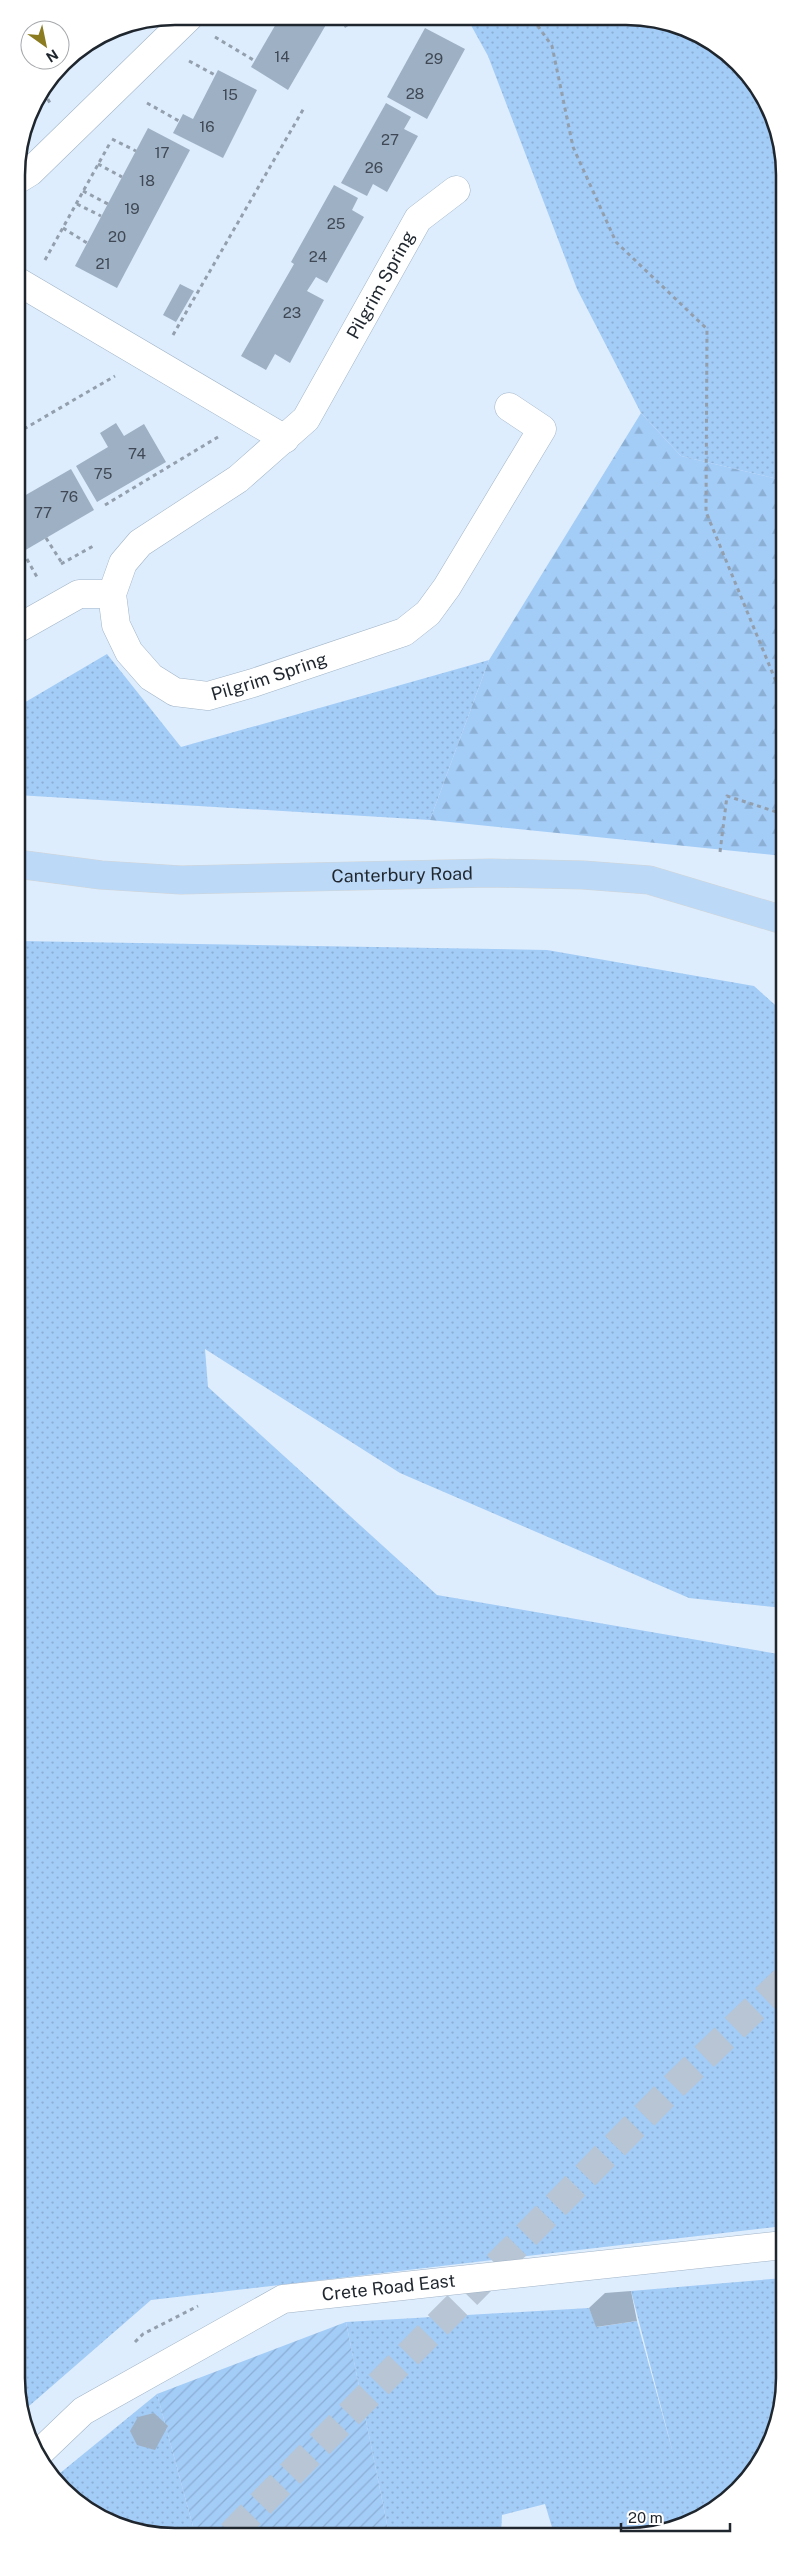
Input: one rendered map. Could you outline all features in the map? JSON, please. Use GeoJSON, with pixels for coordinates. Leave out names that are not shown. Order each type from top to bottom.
{"type":"FeatureCollection","features":[{"type":"Feature","properties":{"kind":"main road","name":"Canterbury Road"},"geometry":{"type":"LineString","coordinates":[[25,865],[101,875],[181,880],[491,873],[583,874],[649,880],[776,918]]}},
{"type":"Feature","properties":{"kind":"street"},"geometry":{"type":"LineString","coordinates":[[25,175],[200,25]]}},
{"type":"Feature","properties":{"kind":"street","name":"Pilgrim Spring"},"geometry":{"type":"LineString","coordinates":[[456,190],[418,219],[306,419],[238,479],[140,543],[123,563],[112,594],[116,625],[128,652],[151,677],[175,692],[208,696],[253,683],[404,632],[428,613],[447,586],[542,429],[509,408]]}},
{"type":"Feature","properties":{"kind":"street"},"geometry":{"type":"LineString","coordinates":[[25,286],[285,439]]}},
{"type":"Feature","properties":{"kind":"street"},"geometry":{"type":"LineString","coordinates":[[25,624],[79,594],[112,594]]}},
{"type":"Feature","properties":{"kind":"street","name":"Crete Road East"},"geometry":{"type":"LineString","coordinates":[[43,2449],[83,2411],[283,2299],[776,2246]]}},
{"type":"Feature","properties":{"kind":"path"},"geometry":{"type":"LineString","coordinates":[[200,25],[255,61]]}},
{"type":"Feature","properties":{"kind":"path"},"geometry":{"type":"LineString","coordinates":[[537,25],[552,46],[573,147],[616,242],[707,329],[706,512],[776,681]]}},
{"type":"Feature","properties":{"kind":"path"},"geometry":{"type":"LineString","coordinates":[[184,59],[215,76]]}},
{"type":"Feature","properties":{"kind":"path"},"geometry":{"type":"LineString","coordinates":[[141,100],[179,121]]}},
{"type":"Feature","properties":{"kind":"path"},"geometry":{"type":"LineString","coordinates":[[173,336],[304,108]]}},
{"type":"Feature","properties":{"kind":"path"},"geometry":{"type":"LineString","coordinates":[[44,263],[116,131]]}},
{"type":"Feature","properties":{"kind":"path"},"geometry":{"type":"LineString","coordinates":[[112,138],[136,151]]}},
{"type":"Feature","properties":{"kind":"path"},"geometry":{"type":"LineString","coordinates":[[98,164],[122,177]]}},
{"type":"Feature","properties":{"kind":"path"},"geometry":{"type":"LineString","coordinates":[[83,192],[108,204]]}},
{"type":"Feature","properties":{"kind":"path"},"geometry":{"type":"LineString","coordinates":[[77,204],[101,216]]}},
{"type":"Feature","properties":{"kind":"path"},"geometry":{"type":"LineString","coordinates":[[63,228],[88,243]]}},
{"type":"Feature","properties":{"kind":"path"},"geometry":{"type":"LineString","coordinates":[[25,428],[122,372]]}},
{"type":"Feature","properties":{"kind":"path"},"geometry":{"type":"LineString","coordinates":[[105,505],[217,439],[219,433]]}},
{"type":"Feature","properties":{"kind":"path"},"geometry":{"type":"LineString","coordinates":[[46,538],[62,563]]}},
{"type":"Feature","properties":{"kind":"path"},"geometry":{"type":"LineString","coordinates":[[25,555],[38,577]]}},
{"type":"Feature","properties":{"kind":"path"},"geometry":{"type":"LineString","coordinates":[[720,852],[727,796],[776,812]]}},
{"type":"Feature","properties":{"kind":"green space"},"geometry":{"type":"Polygon","coordinates":[[[471,25],[645,26],[674,33],[701,45],[732,69],[756,100],[768,127],[776,165],[776,479],[681,456],[641,413],[577,289],[488,56],[471,25]]]}},
{"type":"Feature","properties":{"kind":"green space"},"geometry":{"type":"Polygon","coordinates":[[[641,413],[681,456],[776,479],[776,855],[430,820],[489,660],[641,413]]]}},
{"type":"Feature","properties":{"kind":"green space"},"geometry":{"type":"Polygon","coordinates":[[[107,654],[181,747],[489,660],[430,820],[25,795],[25,702],[107,654]]]}},
{"type":"Feature","properties":{"kind":"green space"},"geometry":{"type":"Polygon","coordinates":[[[25,941],[547,950],[754,986],[776,1006],[776,1607],[689,1598],[400,1473],[205,1349],[208,1387],[437,1595],[776,1654],[776,2227],[151,2300],[28,2407],[25,2388],[25,941]]]}},
{"type":"Feature","properties":{"kind":"green space"},"geometry":{"type":"Polygon","coordinates":[[[776,2279],[776,2388],[771,2417],[761,2444],[751,2461],[725,2491],[692,2513],[674,2520],[645,2527],[552,2528],[545,2504],[502,2515],[501,2528],[388,2528],[346,2322],[589,2308],[597,2327],[637,2321],[674,2457],[631,2291],[776,2279]]]}},
{"type":"Feature","properties":{"kind":"green space"},"geometry":{"type":"Polygon","coordinates":[[[346,2322],[388,2528],[193,2528],[157,2394],[346,2322]]]}},
{"type":"Feature","properties":{"kind":"green space"},"geometry":{"type":"Polygon","coordinates":[[[157,2394],[193,2528],[156,2527],[127,2520],[109,2513],[84,2497],[60,2473],[157,2394]]]}},
{"type":"Feature","properties":{"kind":"building"},"geometry":{"type":"Polygon","coordinates":[[[275,25],[326,25],[288,90],[251,67],[275,25]]]}},
{"type":"Feature","properties":{"kind":"building"},"geometry":{"type":"Polygon","coordinates":[[[425,28],[465,49],[427,119],[387,97],[425,28]]]}},
{"type":"Feature","properties":{"kind":"building"},"geometry":{"type":"Polygon","coordinates":[[[218,70],[257,90],[223,158],[173,133],[183,114],[193,119],[218,70]]]}},
{"type":"Feature","properties":{"kind":"building"},"geometry":{"type":"Polygon","coordinates":[[[386,103],[411,117],[404,129],[418,136],[387,192],[373,184],[367,196],[341,183],[386,103]]]}},
{"type":"Feature","properties":{"kind":"building"},"geometry":{"type":"Polygon","coordinates":[[[148,128],[190,150],[117,288],[75,266],[148,128]]]}},
{"type":"Feature","properties":{"kind":"building"},"geometry":{"type":"Polygon","coordinates":[[[334,185],[358,198],[352,210],[364,217],[327,283],[316,277],[307,291],[324,300],[290,363],[275,354],[266,370],[241,356],[294,264],[291,262],[334,185]]]}},
{"type":"Feature","properties":{"kind":"building"},"geometry":{"type":"Polygon","coordinates":[[[180,284],[194,291],[176,322],[163,315],[180,284]]]}},
{"type":"Feature","properties":{"kind":"building"},"geometry":{"type":"Polygon","coordinates":[[[116,423],[124,436],[144,424],[166,462],[97,502],[76,466],[108,447],[100,433],[116,423]]]}},
{"type":"Feature","properties":{"kind":"building"},"geometry":{"type":"Polygon","coordinates":[[[71,469],[94,510],[25,550],[25,495],[71,469]]]}},
{"type":"Feature","properties":{"kind":"building"},"geometry":{"type":"Polygon","coordinates":[[[631,2291],[637,2321],[596,2327],[589,2308],[605,2293],[631,2291]]]}},
{"type":"Feature","properties":{"kind":"building"},"geometry":{"type":"Polygon","coordinates":[[[154,2413],[168,2426],[155,2450],[137,2445],[130,2431],[138,2417],[154,2413]]]}},
{"type":"Feature","properties":{"kind":"tunnel"},"geometry":{"type":"LineString","coordinates":[[237,2528],[674,2086],[776,1988]]}}]}
